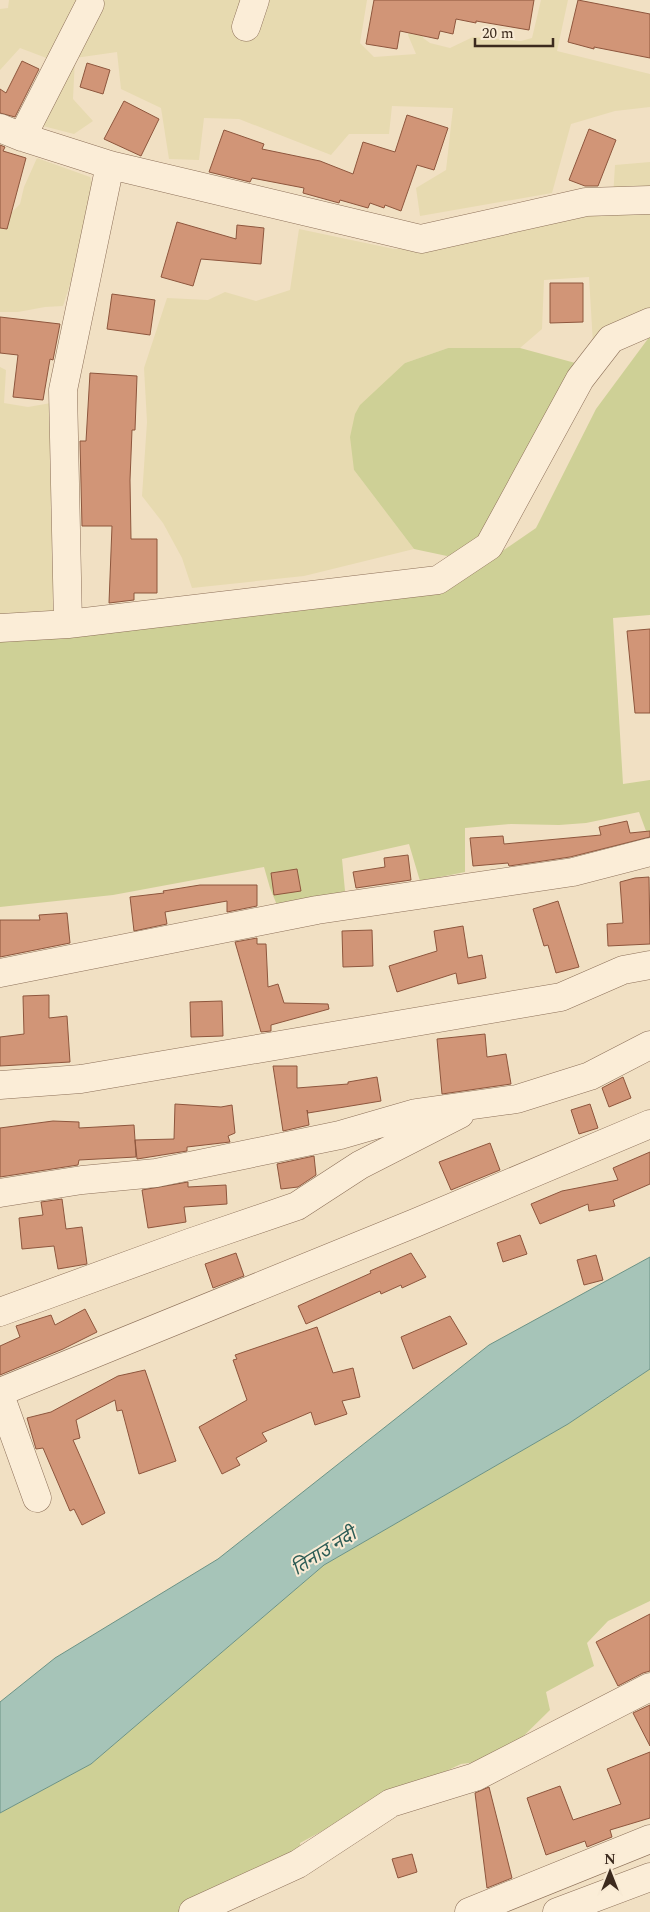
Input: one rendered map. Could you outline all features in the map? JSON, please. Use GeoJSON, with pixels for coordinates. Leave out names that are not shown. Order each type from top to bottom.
{"type":"FeatureCollection","features":[{"type":"Feature","properties":{"kind":"street"},"geometry":{"type":"LineString","coordinates":[[246,27],[255,0]]}},
{"type":"Feature","properties":{"kind":"street"},"geometry":{"type":"LineString","coordinates":[[90,4],[11,133],[110,165],[421,239],[586,202],[636,202],[650,200]]}},
{"type":"Feature","properties":{"kind":"street"},"geometry":{"type":"LineString","coordinates":[[68,624],[63,390],[110,165]]}},
{"type":"Feature","properties":{"kind":"street"},"geometry":{"type":"LineString","coordinates":[[0,628],[68,624],[438,580],[489,546],[580,379],[611,339],[650,322]]}},
{"type":"Feature","properties":{"kind":"street"},"geometry":{"type":"LineString","coordinates":[[0,973],[317,910],[573,872],[650,852]]}},
{"type":"Feature","properties":{"kind":"street"},"geometry":{"type":"LineString","coordinates":[[0,1085],[81,1079],[561,997],[623,970],[650,965]]}},
{"type":"Feature","properties":{"kind":"street"},"geometry":{"type":"LineString","coordinates":[[0,1193],[82,1180],[156,1173],[340,1135],[416,1113],[517,1100],[590,1076],[650,1045]]}},
{"type":"Feature","properties":{"kind":"street"},"geometry":{"type":"LineString","coordinates":[[0,1312],[296,1206],[360,1165],[480,1104]]}},
{"type":"Feature","properties":{"kind":"street"},"geometry":{"type":"LineString","coordinates":[[37,1498],[0,1394],[650,1124]]}},
{"type":"Feature","properties":{"kind":"street"},"geometry":{"type":"LineString","coordinates":[[193,1912],[298,1864],[391,1803],[474,1777],[650,1687]]}},
{"type":"Feature","properties":{"kind":"street"},"geometry":{"type":"LineString","coordinates":[[469,1912],[650,1839]]}},
{"type":"Feature","properties":{"kind":"street"},"geometry":{"type":"LineString","coordinates":[[558,1912],[650,1877]]}},
{"type":"Feature","properties":{"kind":"shaded area"},"geometry":{"type":"Polygon","coordinates":[[[9,0],[367,0],[360,43],[374,57],[416,54],[408,35],[414,0],[431,0],[423,38],[430,43],[450,48],[473,37],[521,41],[532,38],[541,0],[568,0],[557,51],[650,74],[650,107],[615,111],[571,124],[552,193],[420,216],[416,188],[446,170],[453,108],[392,106],[389,134],[349,134],[331,155],[239,119],[204,118],[199,160],[169,159],[161,108],[121,89],[117,52],[75,58],[73,99],[93,121],[74,134],[43,126],[58,97],[57,62],[20,48],[0,70],[0,9],[8,8],[9,0]]]}},
{"type":"Feature","properties":{"kind":"shaded area"},"geometry":{"type":"Polygon","coordinates":[[[37,158],[90,177],[93,184],[85,238],[63,306],[18,312],[0,312],[0,215],[8,216],[20,204],[24,187],[37,158]]]}},
{"type":"Feature","properties":{"kind":"shaded area"},"geometry":{"type":"Polygon","coordinates":[[[650,162],[650,191],[613,197],[615,165],[650,162]]]}},
{"type":"Feature","properties":{"kind":"shaded area"},"geometry":{"type":"Polygon","coordinates":[[[650,207],[650,315],[593,344],[589,277],[544,280],[542,329],[520,348],[448,348],[405,363],[354,470],[414,549],[304,576],[192,588],[182,558],[163,523],[142,496],[147,422],[144,368],[167,298],[208,300],[225,292],[256,301],[290,290],[299,229],[394,249],[432,248],[608,212],[650,207]]]}},
{"type":"Feature","properties":{"kind":"shaded area"},"geometry":{"type":"Polygon","coordinates":[[[0,367],[6,370],[4,403],[28,407],[51,403],[55,616],[0,620],[0,367]]]}},
{"type":"Feature","properties":{"kind":"green space"},"geometry":{"type":"Polygon","coordinates":[[[650,336],[650,615],[613,618],[623,784],[650,780],[650,831],[646,831],[639,812],[586,823],[559,825],[511,824],[465,828],[465,872],[420,881],[409,844],[342,859],[345,891],[279,910],[264,867],[113,895],[0,907],[0,640],[441,593],[536,528],[596,409],[650,336]]]}},
{"type":"Feature","properties":{"kind":"green space"},"geometry":{"type":"Polygon","coordinates":[[[448,348],[520,348],[579,364],[475,548],[447,556],[414,549],[354,470],[350,437],[355,414],[360,405],[405,363],[448,348]]]}},
{"type":"Feature","properties":{"kind":"green space"},"geometry":{"type":"Polygon","coordinates":[[[650,1369],[650,1601],[608,1621],[587,1643],[594,1666],[546,1692],[550,1710],[500,1759],[461,1764],[337,1823],[300,1843],[302,1857],[182,1912],[0,1912],[0,1813],[91,1764],[324,1565],[568,1424],[650,1369]]]}},
{"type":"Feature","properties":{"kind":"water","name":"तिनाउ नदी"},"geometry":{"type":"Polygon","coordinates":[[[650,1257],[650,1369],[568,1424],[324,1565],[91,1764],[0,1813],[0,1702],[55,1658],[218,1559],[489,1345],[650,1257]]]}},
{"type":"Feature","properties":{"kind":"building"},"geometry":{"type":"Polygon","coordinates":[[[374,0],[534,0],[529,30],[456,19],[453,34],[440,31],[438,39],[400,31],[397,49],[366,44],[374,0]]]}},
{"type":"Feature","properties":{"kind":"building"},"geometry":{"type":"Polygon","coordinates":[[[578,0],[650,14],[650,58],[594,47],[594,49],[568,42],[578,0]]]}},
{"type":"Feature","properties":{"kind":"building"},"geometry":{"type":"Polygon","coordinates":[[[22,61],[39,69],[15,117],[0,113],[0,89],[6,93],[22,61]]]}},
{"type":"Feature","properties":{"kind":"building"},"geometry":{"type":"Polygon","coordinates":[[[87,63],[110,70],[103,94],[80,87],[87,63]]]}},
{"type":"Feature","properties":{"kind":"building"},"geometry":{"type":"Polygon","coordinates":[[[124,101],[159,119],[141,156],[104,139],[124,101]]]}},
{"type":"Feature","properties":{"kind":"building"},"geometry":{"type":"Polygon","coordinates":[[[407,115],[448,128],[434,170],[417,165],[401,211],[385,205],[384,208],[370,203],[368,208],[340,200],[339,203],[303,193],[304,188],[252,178],[250,182],[209,172],[224,130],[264,144],[262,149],[320,161],[353,174],[363,142],[395,152],[407,115]]]}},
{"type":"Feature","properties":{"kind":"building"},"geometry":{"type":"Polygon","coordinates":[[[589,129],[616,140],[598,186],[585,186],[569,180],[589,129]]]}},
{"type":"Feature","properties":{"kind":"building"},"geometry":{"type":"Polygon","coordinates":[[[0,145],[5,147],[3,151],[26,158],[7,229],[0,228],[0,145]]]}},
{"type":"Feature","properties":{"kind":"building"},"geometry":{"type":"Polygon","coordinates":[[[177,222],[236,239],[237,225],[264,228],[261,264],[201,259],[193,286],[161,277],[177,222]]]}},
{"type":"Feature","properties":{"kind":"building"},"geometry":{"type":"Polygon","coordinates":[[[550,283],[583,283],[583,322],[550,323],[550,283]]]}},
{"type":"Feature","properties":{"kind":"building"},"geometry":{"type":"Polygon","coordinates":[[[112,294],[155,300],[150,335],[107,329],[112,294]]]}},
{"type":"Feature","properties":{"kind":"building"},"geometry":{"type":"Polygon","coordinates":[[[0,317],[60,324],[53,360],[50,359],[43,400],[13,397],[18,355],[0,353],[0,317]]]}},
{"type":"Feature","properties":{"kind":"building"},"geometry":{"type":"Polygon","coordinates":[[[90,373],[137,376],[135,430],[132,430],[130,480],[131,539],[157,539],[157,593],[134,593],[134,600],[109,603],[112,526],[82,526],[80,441],[86,441],[90,373]]]}},
{"type":"Feature","properties":{"kind":"building"},"geometry":{"type":"Polygon","coordinates":[[[650,629],[650,713],[635,713],[627,631],[650,629]]]}},
{"type":"Feature","properties":{"kind":"building"},"geometry":{"type":"Polygon","coordinates":[[[627,821],[630,833],[650,831],[650,837],[570,857],[509,866],[508,863],[473,866],[470,838],[503,836],[504,844],[601,835],[599,827],[627,821]]]}},
{"type":"Feature","properties":{"kind":"building"},"geometry":{"type":"Polygon","coordinates":[[[408,855],[411,880],[356,888],[353,872],[385,867],[384,858],[408,855]]]}},
{"type":"Feature","properties":{"kind":"building"},"geometry":{"type":"Polygon","coordinates":[[[297,869],[301,891],[274,895],[271,873],[297,869]]]}},
{"type":"Feature","properties":{"kind":"building"},"geometry":{"type":"Polygon","coordinates":[[[649,877],[650,944],[608,946],[607,924],[623,923],[620,882],[649,877]]]}},
{"type":"Feature","properties":{"kind":"building"},"geometry":{"type":"Polygon","coordinates":[[[200,885],[257,885],[257,906],[227,912],[227,901],[165,912],[167,924],[134,931],[130,897],[164,893],[163,891],[200,885]]]}},
{"type":"Feature","properties":{"kind":"building"},"geometry":{"type":"Polygon","coordinates":[[[558,901],[579,967],[556,973],[548,945],[544,946],[533,909],[558,901]]]}},
{"type":"Feature","properties":{"kind":"building"},"geometry":{"type":"Polygon","coordinates":[[[67,913],[70,943],[0,957],[0,920],[40,920],[39,915],[67,913]]]}},
{"type":"Feature","properties":{"kind":"building"},"geometry":{"type":"Polygon","coordinates":[[[463,926],[468,958],[482,955],[486,978],[458,984],[456,973],[397,992],[389,966],[437,951],[434,931],[463,926]]]}},
{"type":"Feature","properties":{"kind":"building"},"geometry":{"type":"Polygon","coordinates":[[[372,930],[373,966],[343,967],[342,931],[372,930]]]}},
{"type":"Feature","properties":{"kind":"building"},"geometry":{"type":"Polygon","coordinates":[[[257,938],[257,944],[266,944],[268,987],[278,984],[284,1003],[328,1004],[329,1009],[271,1025],[271,1031],[261,1032],[235,942],[257,938]]]}},
{"type":"Feature","properties":{"kind":"building"},"geometry":{"type":"Polygon","coordinates":[[[49,995],[49,1018],[67,1016],[70,1062],[0,1066],[0,1037],[24,1034],[23,996],[49,995]]]}},
{"type":"Feature","properties":{"kind":"building"},"geometry":{"type":"Polygon","coordinates":[[[222,1001],[223,1036],[191,1037],[190,1002],[222,1001]]]}},
{"type":"Feature","properties":{"kind":"building"},"geometry":{"type":"Polygon","coordinates":[[[485,1034],[487,1057],[506,1054],[511,1084],[442,1094],[437,1039],[485,1034]]]}},
{"type":"Feature","properties":{"kind":"building"},"geometry":{"type":"Polygon","coordinates":[[[273,1066],[297,1066],[297,1088],[348,1084],[348,1082],[377,1077],[381,1101],[308,1113],[307,1110],[309,1125],[283,1131],[273,1066]]]}},
{"type":"Feature","properties":{"kind":"building"},"geometry":{"type":"Polygon","coordinates":[[[623,1077],[631,1098],[609,1107],[602,1088],[623,1077]]]}},
{"type":"Feature","properties":{"kind":"building"},"geometry":{"type":"Polygon","coordinates":[[[175,1104],[221,1107],[232,1105],[235,1133],[228,1136],[230,1142],[187,1147],[187,1151],[137,1159],[135,1140],[174,1139],[175,1104]]]}},
{"type":"Feature","properties":{"kind":"building"},"geometry":{"type":"Polygon","coordinates":[[[590,1104],[598,1128],[579,1134],[571,1110],[590,1104]]]}},
{"type":"Feature","properties":{"kind":"building"},"geometry":{"type":"Polygon","coordinates":[[[53,1121],[79,1122],[79,1128],[134,1125],[136,1157],[79,1160],[78,1165],[0,1177],[0,1128],[53,1121]]]}},
{"type":"Feature","properties":{"kind":"building"},"geometry":{"type":"Polygon","coordinates":[[[490,1143],[500,1170],[451,1190],[439,1162],[490,1143]]]}},
{"type":"Feature","properties":{"kind":"building"},"geometry":{"type":"Polygon","coordinates":[[[650,1152],[650,1184],[613,1200],[615,1206],[589,1211],[588,1204],[540,1224],[531,1204],[562,1191],[618,1180],[613,1168],[650,1152]]]}},
{"type":"Feature","properties":{"kind":"building"},"geometry":{"type":"Polygon","coordinates":[[[314,1156],[316,1175],[298,1187],[281,1189],[277,1164],[314,1156]]]}},
{"type":"Feature","properties":{"kind":"building"},"geometry":{"type":"Polygon","coordinates":[[[188,1182],[188,1187],[226,1185],[227,1204],[184,1207],[186,1222],[148,1228],[142,1190],[188,1182]]]}},
{"type":"Feature","properties":{"kind":"building"},"geometry":{"type":"Polygon","coordinates":[[[62,1199],[66,1229],[82,1227],[87,1264],[58,1269],[54,1246],[22,1249],[19,1218],[43,1215],[41,1202],[62,1199]]]}},
{"type":"Feature","properties":{"kind":"building"},"geometry":{"type":"Polygon","coordinates":[[[520,1235],[527,1254],[503,1262],[497,1243],[520,1235]]]}},
{"type":"Feature","properties":{"kind":"building"},"geometry":{"type":"Polygon","coordinates":[[[236,1253],[244,1276],[213,1288],[205,1264],[236,1253]]]}},
{"type":"Feature","properties":{"kind":"building"},"geometry":{"type":"Polygon","coordinates":[[[411,1253],[426,1277],[402,1288],[401,1285],[381,1294],[380,1291],[306,1324],[298,1306],[411,1253]]]}},
{"type":"Feature","properties":{"kind":"building"},"geometry":{"type":"Polygon","coordinates":[[[596,1255],[603,1280],[584,1285],[577,1260],[596,1255]]]}},
{"type":"Feature","properties":{"kind":"building"},"geometry":{"type":"Polygon","coordinates":[[[85,1309],[97,1332],[63,1349],[0,1375],[0,1346],[20,1337],[16,1326],[51,1315],[55,1325],[85,1309]]]}},
{"type":"Feature","properties":{"kind":"building"},"geometry":{"type":"Polygon","coordinates":[[[450,1316],[467,1344],[413,1369],[401,1337],[450,1316]]]}},
{"type":"Feature","properties":{"kind":"building"},"geometry":{"type":"Polygon","coordinates":[[[317,1327],[333,1373],[353,1368],[360,1397],[342,1401],[347,1414],[315,1425],[311,1412],[262,1433],[267,1441],[236,1458],[240,1465],[222,1474],[199,1427],[247,1400],[233,1360],[237,1359],[235,1355],[317,1327]]]}},
{"type":"Feature","properties":{"kind":"building"},"geometry":{"type":"Polygon","coordinates":[[[145,1370],[176,1461],[139,1474],[122,1410],[117,1411],[115,1400],[76,1420],[80,1438],[73,1440],[105,1513],[82,1525],[74,1509],[70,1511],[43,1448],[36,1449],[27,1418],[51,1412],[118,1376],[145,1370]]]}},
{"type":"Feature","properties":{"kind":"building"},"geometry":{"type":"Polygon","coordinates":[[[650,1614],[650,1671],[618,1686],[596,1642],[650,1614]]]}},
{"type":"Feature","properties":{"kind":"building"},"geometry":{"type":"Polygon","coordinates":[[[650,1705],[650,1746],[633,1713],[650,1705]]]}},
{"type":"Feature","properties":{"kind":"building"},"geometry":{"type":"Polygon","coordinates":[[[650,1752],[650,1818],[610,1830],[612,1837],[587,1847],[585,1841],[546,1855],[527,1798],[560,1786],[573,1820],[621,1804],[607,1769],[650,1752]]]}},
{"type":"Feature","properties":{"kind":"building"},"geometry":{"type":"Polygon","coordinates":[[[489,1787],[512,1878],[487,1888],[475,1793],[489,1787]]]}},
{"type":"Feature","properties":{"kind":"building"},"geometry":{"type":"Polygon","coordinates":[[[412,1854],[417,1872],[398,1878],[392,1859],[412,1854]]]}}]}
